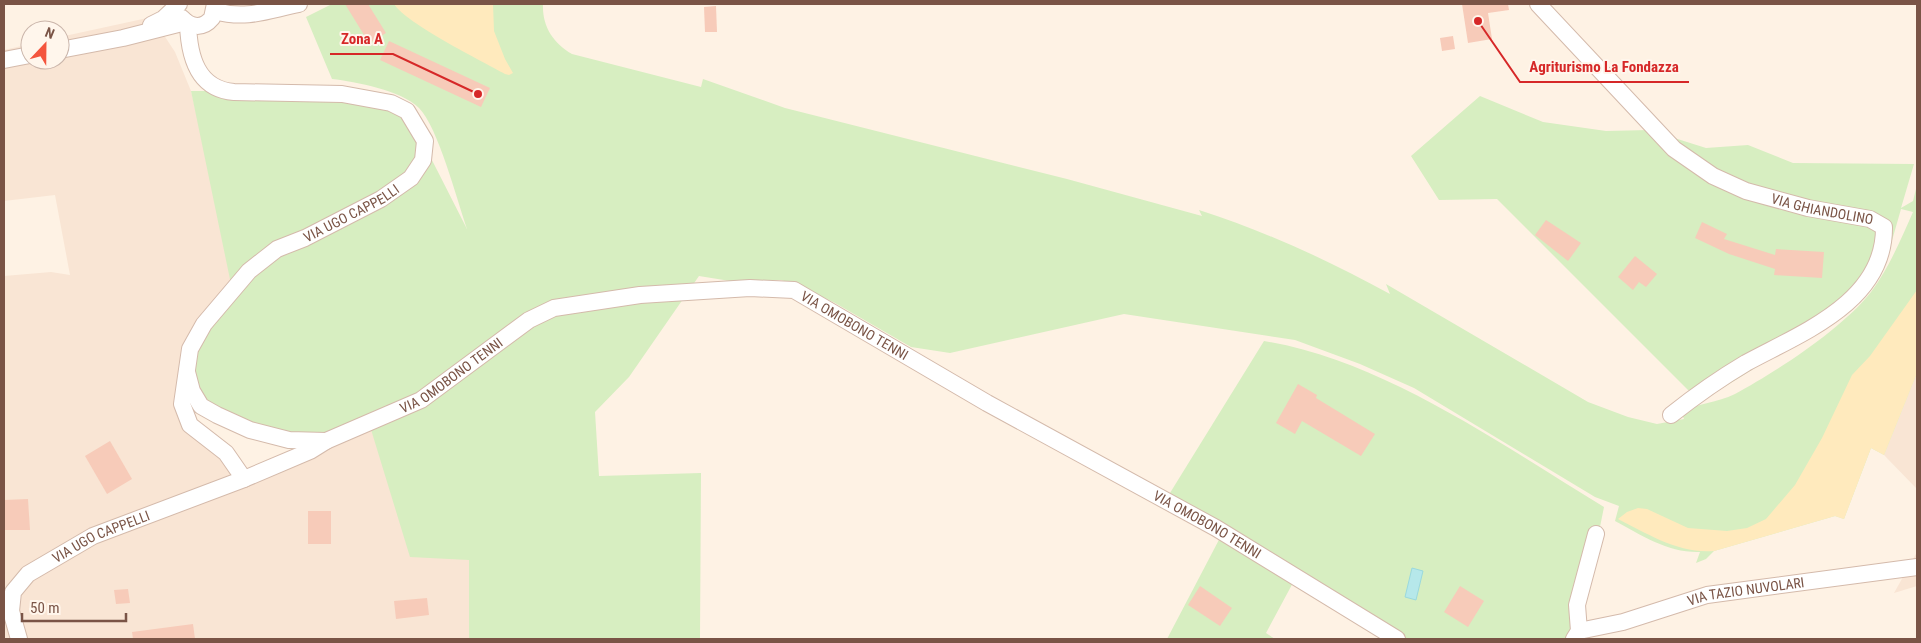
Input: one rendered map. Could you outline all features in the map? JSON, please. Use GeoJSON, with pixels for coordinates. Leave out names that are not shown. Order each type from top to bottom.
{"type":"FeatureCollection","features":[{"type":"Feature","properties":{"kind":"street"},"geometry":{"type":"LineString","coordinates":[[123,38],[163,19],[180,4]]}},
{"type":"Feature","properties":{"kind":"street","name":"VIA UGO CAPPELLI"},"geometry":{"type":"LineString","coordinates":[[180,4],[180,14],[187,23],[189,41],[197,66],[204,80],[209,85],[220,91],[342,94],[391,103],[407,111],[425,141],[423,160],[411,178],[365,207],[305,238],[277,249],[249,271],[204,324],[190,349],[182,404],[190,425],[226,453],[244,479]]}},
{"type":"Feature","properties":{"kind":"street"},"geometry":{"type":"LineString","coordinates":[[213,12],[237,22],[253,15],[299,4]]}},
{"type":"Feature","properties":{"kind":"street","name":"VIA GHIANDOLINO"},"geometry":{"type":"LineString","coordinates":[[1538,4],[1674,149],[1713,176],[1746,191],[1808,208],[1870,219],[1884,228],[1884,240],[1879,261],[1862,290],[1829,316],[1701,390],[1671,415]]}},
{"type":"Feature","properties":{"kind":"street"},"geometry":{"type":"LineString","coordinates":[[70,48],[187,23],[198,26],[213,12]]}},
{"type":"Feature","properties":{"kind":"street"},"geometry":{"type":"LineString","coordinates":[[197,66],[198,46],[213,12]]}},
{"type":"Feature","properties":{"kind":"street"},"geometry":{"type":"LineString","coordinates":[[4,60],[20,57]]}},
{"type":"Feature","properties":{"kind":"street","name":"VIA OMOBONO TENNI"},"geometry":{"type":"LineString","coordinates":[[186,372],[192,391],[201,406],[217,415],[250,430],[288,440],[326,441],[421,400],[529,320],[554,308],[640,295],[750,288],[794,290],[987,403],[1216,528],[1397,639]]}},
{"type":"Feature","properties":{"kind":"street","name":"VIA UGO CAPPELLI"},"geometry":{"type":"LineString","coordinates":[[19,639],[11,610],[13,592],[28,574],[93,536],[244,479],[310,451],[326,441]]}},
{"type":"Feature","properties":{"kind":"street"},"geometry":{"type":"LineString","coordinates":[[1576,635],[1577,605],[1596,534]]}},
{"type":"Feature","properties":{"kind":"street","name":"VIA TAZIO NUVOLARI"},"geometry":{"type":"LineString","coordinates":[[1576,635],[1707,595],[1917,567]]}},
{"type":"Feature","properties":{"kind":"shaded area"},"geometry":{"type":"Polygon","coordinates":[[[152,17],[175,52],[191,91],[219,211],[232,289],[182,404],[244,479],[369,423],[387,475],[469,560],[469,639],[4,639],[4,276],[51,272],[70,275],[55,195],[4,201],[4,50],[20,46],[20,70],[70,70],[70,35],[152,17]]]}},
{"type":"Feature","properties":{"kind":"shaded area"},"geometry":{"type":"Polygon","coordinates":[[[1917,373],[1917,489],[1884,455],[1917,373]]]}},
{"type":"Feature","properties":{"kind":"shaded area"},"geometry":{"type":"Polygon","coordinates":[[[1917,552],[1917,586],[1894,593],[1917,552]]]}},
{"type":"Feature","properties":{"kind":"green space"},"geometry":{"type":"Polygon","coordinates":[[[332,4],[543,4],[544,20],[550,33],[559,45],[572,54],[701,87],[703,79],[785,108],[1067,179],[1202,216],[1199,210],[1297,248],[1390,294],[1386,284],[1588,402],[1628,417],[1657,424],[1684,419],[1681,412],[1735,394],[1788,362],[1826,335],[1859,306],[1871,292],[1894,253],[1913,212],[1901,209],[1891,244],[1862,294],[1813,332],[1700,402],[1497,199],[1439,200],[1411,156],[1480,96],[1543,122],[1606,131],[1649,130],[1706,148],[1748,145],[1793,163],[1914,164],[1901,208],[1913,201],[1917,185],[1917,373],[1884,455],[1871,448],[1844,519],[1835,516],[1714,551],[1706,559],[1696,563],[1700,552],[1688,552],[1666,547],[1615,521],[1619,506],[1595,497],[1414,388],[1360,364],[1295,340],[1124,314],[950,353],[911,347],[835,303],[798,285],[781,280],[730,281],[699,276],[629,377],[595,412],[599,476],[701,473],[700,639],[469,639],[469,560],[410,557],[369,423],[326,441],[250,430],[201,406],[190,349],[232,289],[191,91],[221,91],[391,103],[407,111],[467,229],[440,147],[426,117],[419,108],[401,96],[378,88],[332,79],[306,17],[332,4]]]}},
{"type":"Feature","properties":{"kind":"green space"},"geometry":{"type":"Polygon","coordinates":[[[1264,341],[1309,351],[1353,366],[1397,386],[1483,432],[1604,507],[1579,631],[1574,639],[1391,639],[1295,579],[1266,633],[1275,639],[1167,639],[1222,534],[1165,501],[1264,341]]]}},
{"type":"Feature","properties":{"kind":"sand"},"geometry":{"type":"Polygon","coordinates":[[[394,4],[493,4],[494,31],[505,59],[513,73],[505,74],[445,41],[413,21],[394,4]]]}},
{"type":"Feature","properties":{"kind":"sand"},"geometry":{"type":"Polygon","coordinates":[[[1917,290],[1917,373],[1884,455],[1871,448],[1844,519],[1835,516],[1714,551],[1701,551],[1664,542],[1618,519],[1627,512],[1638,508],[1647,509],[1688,528],[1727,531],[1747,528],[1766,519],[1795,485],[1822,438],[1852,375],[1870,356],[1917,290]]]}},
{"type":"Feature","properties":{"kind":"water"},"geometry":{"type":"Polygon","coordinates":[[[1412,568],[1423,571],[1416,600],[1405,597],[1412,568]]]}},
{"type":"Feature","properties":{"kind":"building"},"geometry":{"type":"Polygon","coordinates":[[[345,4],[368,4],[386,33],[369,43],[345,4]]]}},
{"type":"Feature","properties":{"kind":"building"},"geometry":{"type":"Polygon","coordinates":[[[1462,4],[1508,4],[1509,10],[1488,13],[1492,39],[1468,43],[1462,4]]]}},
{"type":"Feature","properties":{"kind":"building"},"geometry":{"type":"Polygon","coordinates":[[[716,6],[717,32],[705,32],[704,7],[716,6]]]}},
{"type":"Feature","properties":{"kind":"building"},"geometry":{"type":"Polygon","coordinates":[[[1453,36],[1455,49],[1442,51],[1440,38],[1453,36]]]}},
{"type":"Feature","properties":{"kind":"building"},"geometry":{"type":"Polygon","coordinates":[[[389,41],[490,88],[481,107],[380,60],[389,41]]]}},
{"type":"Feature","properties":{"kind":"building"},"geometry":{"type":"Polygon","coordinates":[[[1546,220],[1581,243],[1568,261],[1535,235],[1546,220]]]}},
{"type":"Feature","properties":{"kind":"building"},"geometry":{"type":"Polygon","coordinates":[[[1702,222],[1727,234],[1724,239],[1775,255],[1776,249],[1824,252],[1822,278],[1774,275],[1775,269],[1729,254],[1695,238],[1702,222]]]}},
{"type":"Feature","properties":{"kind":"building"},"geometry":{"type":"Polygon","coordinates":[[[1635,256],[1657,274],[1646,287],[1639,282],[1633,290],[1618,277],[1635,256]]]}},
{"type":"Feature","properties":{"kind":"building"},"geometry":{"type":"Polygon","coordinates":[[[1298,384],[1317,395],[1316,398],[1375,434],[1361,456],[1302,421],[1295,434],[1276,423],[1298,384]]]}},
{"type":"Feature","properties":{"kind":"building"},"geometry":{"type":"Polygon","coordinates":[[[110,441],[132,479],[107,494],[85,456],[110,441]]]}},
{"type":"Feature","properties":{"kind":"building"},"geometry":{"type":"Polygon","coordinates":[[[28,499],[30,530],[4,530],[4,500],[28,499]]]}},
{"type":"Feature","properties":{"kind":"building"},"geometry":{"type":"Polygon","coordinates":[[[308,511],[331,511],[331,544],[308,544],[308,511]]]}},
{"type":"Feature","properties":{"kind":"building"},"geometry":{"type":"Polygon","coordinates":[[[1200,586],[1232,608],[1220,626],[1188,605],[1200,586]]]}},
{"type":"Feature","properties":{"kind":"building"},"geometry":{"type":"Polygon","coordinates":[[[1460,586],[1484,601],[1468,627],[1444,612],[1460,586]]]}},
{"type":"Feature","properties":{"kind":"building"},"geometry":{"type":"Polygon","coordinates":[[[128,589],[130,603],[116,604],[114,590],[128,589]]]}},
{"type":"Feature","properties":{"kind":"building"},"geometry":{"type":"Polygon","coordinates":[[[427,598],[429,615],[396,619],[394,601],[427,598]]]}},
{"type":"Feature","properties":{"kind":"building"},"geometry":{"type":"Polygon","coordinates":[[[193,624],[195,639],[133,639],[132,632],[193,624]]]}},
{"type":"Feature","properties":{"kind":"place","name":"Agriturismo La Fondazza"},"geometry":{"type":"Point","coordinates":[1478,21]}},
{"type":"Feature","properties":{"kind":"place","name":"Zona A"},"geometry":{"type":"Point","coordinates":[478,94]}}]}
